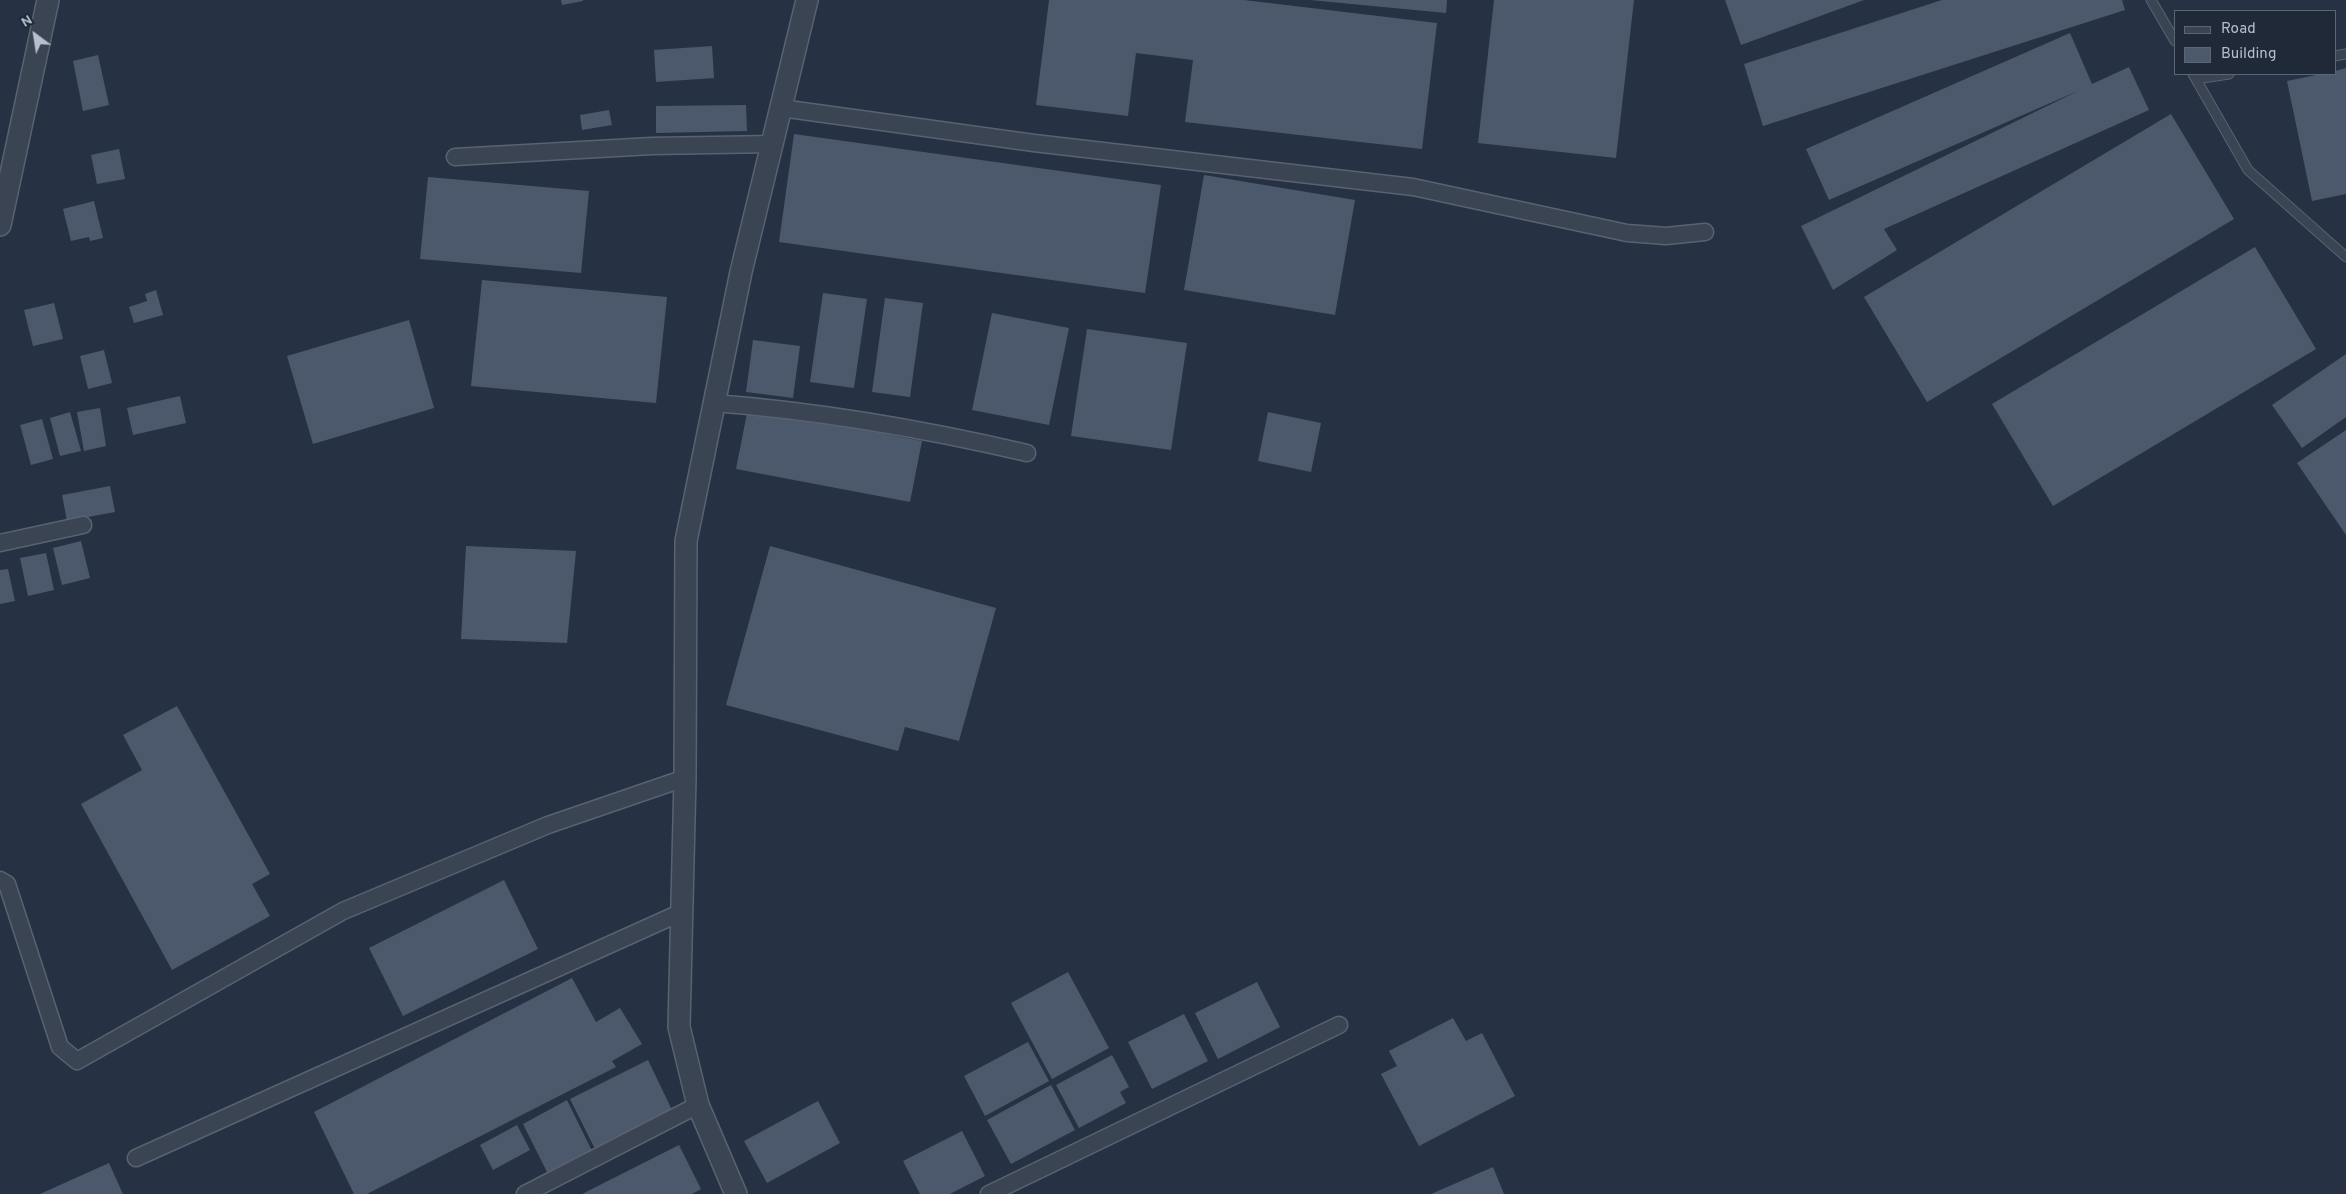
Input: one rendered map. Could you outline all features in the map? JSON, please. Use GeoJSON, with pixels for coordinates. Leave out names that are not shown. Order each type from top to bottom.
{"type":"FeatureCollection","features":[{"type":"Feature","properties":{"kind":"street"},"geometry":{"type":"LineString","coordinates":[[0,224],[48,0]]}},
{"type":"Feature","properties":{"kind":"street"},"geometry":{"type":"LineString","coordinates":[[736,1194],[698,1105],[678,1027],[685,778],[686,541],[741,272],[807,0]]}},
{"type":"Feature","properties":{"kind":"street"},"geometry":{"type":"LineString","coordinates":[[781,108],[1034,143],[1414,187],[1627,233],[1666,236],[1705,232]]}},
{"type":"Feature","properties":{"kind":"street"},"geometry":{"type":"LineString","coordinates":[[456,157],[652,146],[772,144]]}},
{"type":"Feature","properties":{"kind":"street"},"geometry":{"type":"LineString","coordinates":[[714,402],[788,409],[976,441],[1027,453]]}},
{"type":"Feature","properties":{"kind":"street"},"geometry":{"type":"LineString","coordinates":[[0,543],[83,525]]}},
{"type":"Feature","properties":{"kind":"street"},"geometry":{"type":"LineString","coordinates":[[0,880],[7,884],[60,1048],[77,1062],[343,911],[548,825],[685,778]]}},
{"type":"Feature","properties":{"kind":"street"},"geometry":{"type":"LineString","coordinates":[[136,1158],[682,912]]}},
{"type":"Feature","properties":{"kind":"street"},"geometry":{"type":"LineString","coordinates":[[989,1194],[1339,1024]]}},
{"type":"Feature","properties":{"kind":"street"},"geometry":{"type":"LineString","coordinates":[[525,1194],[698,1105]]}},
{"type":"Feature","properties":{"kind":"lane"},"geometry":{"type":"LineString","coordinates":[[2151,0],[2174,39]]}},
{"type":"Feature","properties":{"kind":"lane"},"geometry":{"type":"LineString","coordinates":[[2212,75],[2195,76],[2248,170],[2346,257]]}},
{"type":"Feature","properties":{"kind":"building"},"geometry":{"type":"Polygon","coordinates":[[[561,0],[583,0],[583,1],[562,5],[561,0]]]}},
{"type":"Feature","properties":{"kind":"building"},"geometry":{"type":"Polygon","coordinates":[[[1049,0],[1244,0],[1437,23],[1422,149],[1185,122],[1193,60],[1136,53],[1128,116],[1036,105],[1049,0]]]}},
{"type":"Feature","properties":{"kind":"building"},"geometry":{"type":"Polygon","coordinates":[[[1310,0],[1447,0],[1446,13],[1310,0]]]}},
{"type":"Feature","properties":{"kind":"building"},"geometry":{"type":"Polygon","coordinates":[[[1494,0],[1634,0],[1616,158],[1478,143],[1494,0]]]}},
{"type":"Feature","properties":{"kind":"building"},"geometry":{"type":"Polygon","coordinates":[[[1725,0],[1864,0],[1741,45],[1725,0]]]}},
{"type":"Feature","properties":{"kind":"building"},"geometry":{"type":"Polygon","coordinates":[[[1942,0],[2122,0],[2125,10],[1763,126],[1744,64],[1942,0]]]}},
{"type":"Feature","properties":{"kind":"building"},"geometry":{"type":"Polygon","coordinates":[[[2070,33],[2092,84],[2129,67],[2149,110],[1884,229],[1897,250],[1833,290],[1801,226],[2080,90],[1829,200],[1806,149],[2070,33]]]}},
{"type":"Feature","properties":{"kind":"building"},"geometry":{"type":"Polygon","coordinates":[[[712,46],[714,78],[656,82],[654,50],[712,46]]]}},
{"type":"Feature","properties":{"kind":"building"},"geometry":{"type":"Polygon","coordinates":[[[98,55],[109,105],[83,111],[73,61],[98,55]]]}},
{"type":"Feature","properties":{"kind":"building"},"geometry":{"type":"Polygon","coordinates":[[[2346,68],[2346,194],[2312,201],[2287,81],[2316,75],[2336,75],[2336,71],[2346,68]]]}},
{"type":"Feature","properties":{"kind":"building"},"geometry":{"type":"Polygon","coordinates":[[[746,105],[747,131],[656,133],[656,106],[746,105]]]}},
{"type":"Feature","properties":{"kind":"building"},"geometry":{"type":"Polygon","coordinates":[[[609,110],[612,125],[582,130],[580,115],[609,110]]]}},
{"type":"Feature","properties":{"kind":"building"},"geometry":{"type":"Polygon","coordinates":[[[2171,114],[2234,219],[1927,402],[1864,297],[2171,114]]]}},
{"type":"Feature","properties":{"kind":"building"},"geometry":{"type":"Polygon","coordinates":[[[794,134],[1161,185],[1145,293],[779,242],[794,134]]]}},
{"type":"Feature","properties":{"kind":"building"},"geometry":{"type":"Polygon","coordinates":[[[119,149],[125,179],[97,184],[91,155],[119,149]]]}},
{"type":"Feature","properties":{"kind":"building"},"geometry":{"type":"Polygon","coordinates":[[[1204,175],[1355,200],[1335,315],[1184,290],[1204,175]]]}},
{"type":"Feature","properties":{"kind":"building"},"geometry":{"type":"Polygon","coordinates":[[[428,177],[589,191],[581,273],[420,259],[428,177]]]}},
{"type":"Feature","properties":{"kind":"building"},"geometry":{"type":"Polygon","coordinates":[[[94,201],[103,238],[90,241],[89,237],[71,241],[63,209],[94,201]]]}},
{"type":"Feature","properties":{"kind":"building"},"geometry":{"type":"Polygon","coordinates":[[[2255,247],[2316,349],[2053,506],[1992,404],[2255,247]]]}},
{"type":"Feature","properties":{"kind":"building"},"geometry":{"type":"Polygon","coordinates":[[[482,280],[667,297],[656,403],[471,386],[482,280]]]}},
{"type":"Feature","properties":{"kind":"building"},"geometry":{"type":"Polygon","coordinates":[[[156,290],[163,315],[134,323],[129,307],[147,301],[145,294],[156,290]]]}},
{"type":"Feature","properties":{"kind":"building"},"geometry":{"type":"Polygon","coordinates":[[[823,293],[867,299],[854,388],[810,382],[823,293]]]}},
{"type":"Feature","properties":{"kind":"building"},"geometry":{"type":"Polygon","coordinates":[[[885,298],[923,303],[910,397],[872,392],[885,298]]]}},
{"type":"Feature","properties":{"kind":"building"},"geometry":{"type":"Polygon","coordinates":[[[54,303],[63,339],[33,346],[24,310],[54,303]]]}},
{"type":"Feature","properties":{"kind":"building"},"geometry":{"type":"Polygon","coordinates":[[[992,313],[1069,328],[1049,425],[972,410],[992,313]]]}},
{"type":"Feature","properties":{"kind":"building"},"geometry":{"type":"Polygon","coordinates":[[[409,320],[434,408],[313,444],[287,356],[409,320]]]}},
{"type":"Feature","properties":{"kind":"building"},"geometry":{"type":"Polygon","coordinates":[[[1087,329],[1187,343],[1171,450],[1071,436],[1087,329]]]}},
{"type":"Feature","properties":{"kind":"building"},"geometry":{"type":"Polygon","coordinates":[[[753,340],[800,346],[793,398],[746,392],[753,340]]]}},
{"type":"Feature","properties":{"kind":"building"},"geometry":{"type":"Polygon","coordinates":[[[104,350],[112,383],[88,389],[80,356],[104,350]]]}},
{"type":"Feature","properties":{"kind":"building"},"geometry":{"type":"Polygon","coordinates":[[[2346,354],[2346,417],[2302,448],[2272,405],[2346,354]]]}},
{"type":"Feature","properties":{"kind":"building"},"geometry":{"type":"Polygon","coordinates":[[[180,396],[186,423],[133,435],[127,408],[180,396]]]}},
{"type":"Feature","properties":{"kind":"building"},"geometry":{"type":"Polygon","coordinates":[[[100,408],[106,446],[84,451],[77,412],[100,408]]]}},
{"type":"Feature","properties":{"kind":"building"},"geometry":{"type":"Polygon","coordinates":[[[748,408],[922,441],[910,502],[736,469],[748,408]]]}},
{"type":"Feature","properties":{"kind":"building"},"geometry":{"type":"Polygon","coordinates":[[[70,412],[81,451],[60,456],[50,418],[70,412]]]}},
{"type":"Feature","properties":{"kind":"building"},"geometry":{"type":"Polygon","coordinates":[[[1268,412],[1321,423],[1311,472],[1258,461],[1268,412]]]}},
{"type":"Feature","properties":{"kind":"building"},"geometry":{"type":"Polygon","coordinates":[[[42,419],[53,459],[31,465],[20,425],[42,419]]]}},
{"type":"Feature","properties":{"kind":"building"},"geometry":{"type":"Polygon","coordinates":[[[2346,430],[2346,535],[2297,463],[2346,430]]]}},
{"type":"Feature","properties":{"kind":"building"},"geometry":{"type":"Polygon","coordinates":[[[110,486],[115,512],[67,521],[62,495],[110,486]]]}},
{"type":"Feature","properties":{"kind":"building"},"geometry":{"type":"Polygon","coordinates":[[[81,541],[90,578],[62,585],[53,548],[81,541]]]}},
{"type":"Feature","properties":{"kind":"building"},"geometry":{"type":"Polygon","coordinates":[[[466,546],[576,551],[567,643],[461,639],[466,546]]]}},
{"type":"Feature","properties":{"kind":"building"},"geometry":{"type":"Polygon","coordinates":[[[770,546],[996,608],[959,741],[905,727],[898,751],[726,705],[770,546]]]}},
{"type":"Feature","properties":{"kind":"building"},"geometry":{"type":"Polygon","coordinates":[[[46,553],[54,590],[28,596],[20,558],[46,553]]]}},
{"type":"Feature","properties":{"kind":"building"},"geometry":{"type":"Polygon","coordinates":[[[8,569],[15,601],[0,604],[0,570],[8,569]]]}},
{"type":"Feature","properties":{"kind":"building"},"geometry":{"type":"Polygon","coordinates":[[[177,706],[270,874],[252,884],[270,916],[172,970],[81,804],[142,770],[123,735],[177,706]]]}},
{"type":"Feature","properties":{"kind":"building"},"geometry":{"type":"Polygon","coordinates":[[[504,880],[538,949],[403,1016],[369,948],[504,880]]]}},
{"type":"Feature","properties":{"kind":"building"},"geometry":{"type":"Polygon","coordinates":[[[1068,972],[1109,1048],[1052,1079],[1011,1003],[1068,972]]]}},
{"type":"Feature","properties":{"kind":"building"},"geometry":{"type":"Polygon","coordinates":[[[572,978],[596,1022],[620,1008],[642,1044],[612,1061],[616,1067],[367,1194],[354,1194],[314,1112],[572,978]]]}},
{"type":"Feature","properties":{"kind":"building"},"geometry":{"type":"Polygon","coordinates":[[[1257,982],[1280,1027],[1218,1059],[1195,1013],[1257,982]]]}},
{"type":"Feature","properties":{"kind":"building"},"geometry":{"type":"Polygon","coordinates":[[[1184,1014],[1208,1061],[1152,1089],[1128,1042],[1184,1014]]]}},
{"type":"Feature","properties":{"kind":"building"},"geometry":{"type":"Polygon","coordinates":[[[1453,1018],[1466,1041],[1482,1033],[1515,1096],[1419,1146],[1381,1074],[1397,1066],[1389,1051],[1453,1018]]]}},
{"type":"Feature","properties":{"kind":"building"},"geometry":{"type":"Polygon","coordinates":[[[1028,1042],[1049,1081],[985,1116],[964,1076],[1028,1042]]]}},
{"type":"Feature","properties":{"kind":"building"},"geometry":{"type":"Polygon","coordinates":[[[1112,1055],[1129,1087],[1120,1092],[1126,1103],[1079,1128],[1056,1085],[1112,1055]]]}},
{"type":"Feature","properties":{"kind":"building"},"geometry":{"type":"Polygon","coordinates":[[[648,1060],[673,1112],[596,1151],[570,1099],[648,1060]]]}},
{"type":"Feature","properties":{"kind":"building"},"geometry":{"type":"Polygon","coordinates":[[[1051,1085],[1075,1130],[1011,1164],[987,1120],[1051,1085]]]}},
{"type":"Feature","properties":{"kind":"building"},"geometry":{"type":"Polygon","coordinates":[[[567,1100],[593,1153],[548,1174],[523,1124],[567,1100]]]}},
{"type":"Feature","properties":{"kind":"building"},"geometry":{"type":"Polygon","coordinates":[[[818,1101],[840,1143],[767,1183],[744,1141],[818,1101]]]}},
{"type":"Feature","properties":{"kind":"building"},"geometry":{"type":"Polygon","coordinates":[[[517,1125],[530,1150],[493,1170],[480,1145],[517,1125]]]}},
{"type":"Feature","properties":{"kind":"building"},"geometry":{"type":"Polygon","coordinates":[[[962,1131],[985,1176],[950,1194],[920,1194],[903,1161],[962,1131]]]}},
{"type":"Feature","properties":{"kind":"building"},"geometry":{"type":"Polygon","coordinates":[[[679,1145],[701,1189],[692,1194],[582,1194],[679,1145]]]}},
{"type":"Feature","properties":{"kind":"building"},"geometry":{"type":"Polygon","coordinates":[[[109,1163],[123,1194],[40,1194],[109,1163]]]}},
{"type":"Feature","properties":{"kind":"building"},"geometry":{"type":"Polygon","coordinates":[[[1493,1167],[1504,1194],[1431,1194],[1493,1167]]]}}]}
